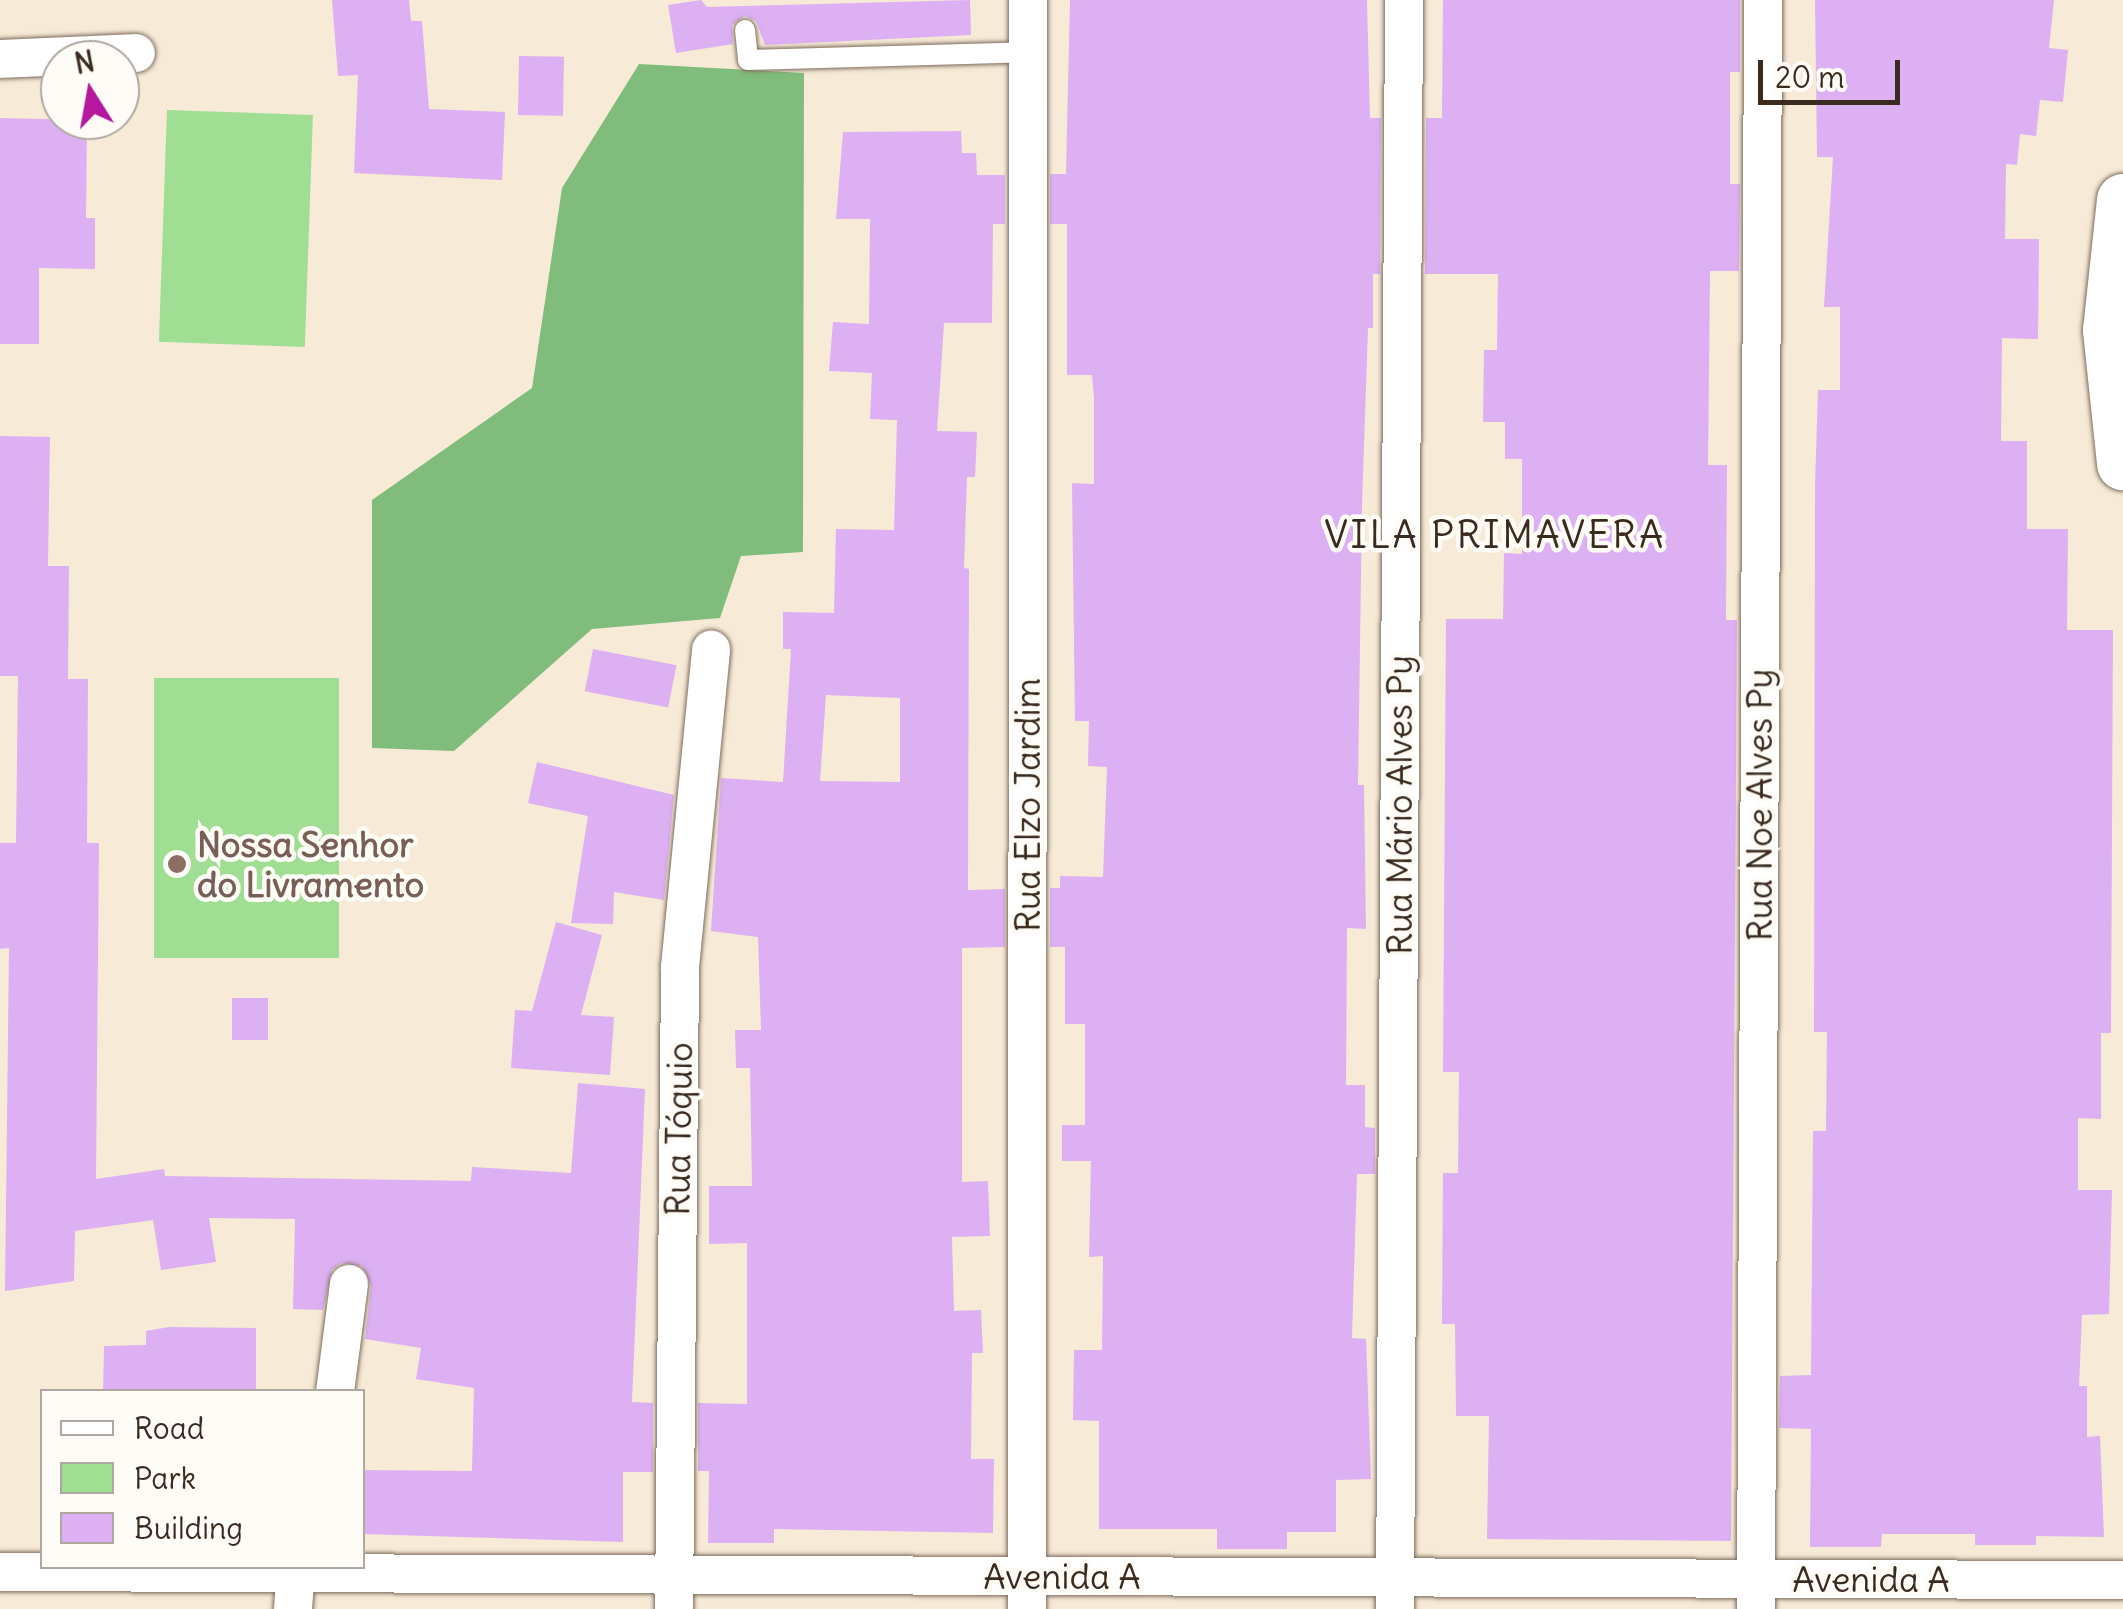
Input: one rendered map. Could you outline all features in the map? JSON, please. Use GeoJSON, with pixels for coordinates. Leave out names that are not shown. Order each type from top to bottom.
{"type":"FeatureCollection","features":[{"type":"Feature","properties":{"kind":"main road"},"geometry":{"type":"LineString","coordinates":[[2123,200],[2109,330],[2123,464]]}},
{"type":"Feature","properties":{"kind":"street","name":"Rua Elzo Jardim"},"geometry":{"type":"LineString","coordinates":[[1027,1592],[1028,0]]}},
{"type":"Feature","properties":{"kind":"street","name":"Rua Mário Alves Py"},"geometry":{"type":"LineString","coordinates":[[1395,1593],[1404,0]]}},
{"type":"Feature","properties":{"kind":"street","name":"Rua Noe Alves Py"},"geometry":{"type":"LineString","coordinates":[[1755,1594],[1763,0]]}},
{"type":"Feature","properties":{"kind":"street"},"geometry":{"type":"LineString","coordinates":[[0,60],[40,58]]}},
{"type":"Feature","properties":{"kind":"street","name":"Rua Tóquio"},"geometry":{"type":"LineString","coordinates":[[674,1592],[680,967],[711,650]]}},
{"type":"Feature","properties":{"kind":"street"},"geometry":{"type":"LineString","coordinates":[[335,1389],[348,1284]]}},
{"type":"Feature","properties":{"kind":"street","name":"Avenida A"},"geometry":{"type":"LineString","coordinates":[[0,1572],[674,1592],[1755,1594],[2123,1580]]}},
{"type":"Feature","properties":{"kind":"lane"},"geometry":{"type":"LineString","coordinates":[[745,30],[748,60],[1028,52]]}},
{"type":"Feature","properties":{"kind":"green space"},"geometry":{"type":"Polygon","coordinates":[[[639,64],[804,73],[803,552],[741,556],[720,618],[592,629],[454,751],[372,748],[372,500],[532,388],[562,188],[639,64]]]}},
{"type":"Feature","properties":{"kind":"green space"},"geometry":{"type":"Polygon","coordinates":[[[167,110],[313,115],[305,347],[159,342],[167,110]]]}},
{"type":"Feature","properties":{"kind":"green space"},"geometry":{"type":"Polygon","coordinates":[[[154,678],[339,678],[339,958],[154,958],[154,678]]]}},
{"type":"Feature","properties":{"kind":"building"},"geometry":{"type":"Polygon","coordinates":[[[332,0],[409,0],[411,21],[422,21],[429,109],[505,112],[502,180],[354,173],[358,75],[338,76],[332,0]]]}},
{"type":"Feature","properties":{"kind":"building"},"geometry":{"type":"Polygon","coordinates":[[[701,0],[707,7],[970,0],[971,35],[765,45],[756,21],[745,16],[732,25],[733,44],[676,53],[668,5],[701,0]]]}},
{"type":"Feature","properties":{"kind":"building"},"geometry":{"type":"Polygon","coordinates":[[[1070,0],[1367,0],[1370,118],[1381,118],[1380,274],[1373,274],[1373,328],[1368,328],[1362,505],[1358,785],[1364,785],[1366,929],[1347,928],[1346,1085],[1365,1085],[1365,1127],[1375,1128],[1375,1174],[1357,1174],[1352,1338],[1366,1339],[1371,1479],[1336,1480],[1336,1532],[1287,1532],[1287,1549],[1217,1549],[1217,1529],[1099,1529],[1099,1421],[1073,1420],[1074,1350],[1102,1350],[1103,1256],[1089,1257],[1091,1161],[1062,1161],[1062,1125],[1085,1125],[1085,1024],[1065,1024],[1065,947],[1050,947],[1050,888],[1060,888],[1060,876],[1103,877],[1107,767],[1088,766],[1089,721],[1075,721],[1072,483],[1094,484],[1094,398],[1092,375],[1067,375],[1067,224],[1050,224],[1050,174],[1066,174],[1070,0]]]}},
{"type":"Feature","properties":{"kind":"building"},"geometry":{"type":"Polygon","coordinates":[[[1443,0],[1740,0],[1740,72],[1730,72],[1730,184],[1740,184],[1739,271],[1710,271],[1708,465],[1727,465],[1726,620],[1737,620],[1731,1541],[1487,1539],[1489,1416],[1456,1416],[1455,1324],[1442,1324],[1443,1173],[1458,1173],[1459,1072],[1443,1072],[1446,619],[1503,619],[1504,553],[1522,554],[1522,459],[1505,459],[1505,422],[1483,422],[1484,350],[1497,350],[1498,274],[1425,274],[1426,118],[1442,118],[1443,0]]]}},
{"type":"Feature","properties":{"kind":"building"},"geometry":{"type":"Polygon","coordinates":[[[1815,0],[2054,0],[2049,48],[2068,50],[2063,102],[2040,100],[2036,136],[2020,134],[2017,165],[2006,164],[2005,239],[2039,239],[2038,339],[2002,338],[2001,441],[2027,441],[2027,529],[2068,529],[2067,630],[2113,630],[2111,1033],[2101,1033],[2101,1119],[2078,1118],[2078,1190],[2112,1190],[2109,1314],[2082,1315],[2079,1386],[2087,1386],[2087,1437],[2100,1436],[2104,1537],[2036,1536],[2036,1545],[1975,1545],[1975,1534],[1882,1534],[1881,1547],[1810,1547],[1811,1429],[1779,1428],[1780,1376],[1811,1375],[1813,1131],[1826,1131],[1827,1032],[1814,1032],[1815,485],[1818,390],[1840,390],[1840,307],[1824,307],[1833,157],[1817,157],[1815,0]]]}},
{"type":"Feature","properties":{"kind":"building"},"geometry":{"type":"Polygon","coordinates":[[[519,56],[564,57],[563,116],[518,115],[519,56]]]}},
{"type":"Feature","properties":{"kind":"building"},"geometry":{"type":"Polygon","coordinates":[[[0,118],[40,119],[40,140],[87,140],[86,218],[95,218],[95,269],[39,268],[39,344],[0,344],[0,118]]]}},
{"type":"Feature","properties":{"kind":"building"},"geometry":{"type":"Polygon","coordinates":[[[961,131],[962,153],[976,153],[977,175],[1005,175],[1005,224],[993,224],[992,323],[944,323],[937,431],[977,432],[975,477],[967,477],[964,568],[969,569],[968,890],[1005,889],[1005,947],[962,948],[962,1182],[988,1181],[990,1236],[952,1237],[954,1311],[981,1310],[983,1353],[972,1353],[971,1459],[994,1459],[993,1533],[774,1529],[774,1543],[708,1543],[709,1471],[698,1471],[698,1403],[747,1404],[747,1243],[709,1244],[709,1186],[752,1186],[750,1068],[736,1068],[735,1030],[761,1030],[758,937],[711,931],[721,778],[783,782],[791,649],[783,649],[783,612],[834,613],[836,529],[894,530],[897,420],[870,419],[872,373],[829,371],[833,322],[869,324],[870,219],[836,219],[843,132],[961,131]],[[826,695],[820,781],[900,782],[900,698],[826,695]]]}},
{"type":"Feature","properties":{"kind":"building"},"geometry":{"type":"Polygon","coordinates":[[[0,436],[50,437],[48,566],[69,566],[68,679],[88,679],[87,843],[99,843],[96,1179],[164,1169],[165,1176],[471,1181],[472,1167],[571,1173],[578,1083],[645,1089],[632,1402],[653,1403],[653,1472],[623,1472],[623,1542],[365,1534],[365,1470],[472,1471],[474,1388],[416,1379],[421,1348],[365,1339],[371,1286],[362,1266],[341,1263],[332,1270],[323,1310],[293,1309],[295,1219],[209,1218],[216,1262],[161,1270],[153,1220],[75,1231],[74,1281],[5,1291],[9,948],[0,949],[0,843],[16,843],[18,676],[0,676],[0,436]]]}},
{"type":"Feature","properties":{"kind":"building"},"geometry":{"type":"Polygon","coordinates":[[[593,649],[676,665],[668,707],[585,691],[593,649]]]}},
{"type":"Feature","properties":{"kind":"building"},"geometry":{"type":"Polygon","coordinates":[[[537,762],[674,795],[664,900],[614,892],[613,924],[571,923],[588,816],[528,803],[537,762]]]}},
{"type":"Feature","properties":{"kind":"building"},"geometry":{"type":"Polygon","coordinates":[[[556,922],[602,935],[581,1015],[614,1017],[610,1075],[511,1068],[515,1010],[532,1011],[556,922]]]}},
{"type":"Feature","properties":{"kind":"building"},"geometry":{"type":"Polygon","coordinates":[[[232,998],[268,998],[268,1040],[232,1040],[232,998]]]}},
{"type":"Feature","properties":{"kind":"building"},"geometry":{"type":"Polygon","coordinates":[[[169,1327],[256,1328],[256,1389],[103,1389],[104,1346],[146,1345],[146,1331],[169,1327]]]}},
{"type":"Feature","properties":{"kind":"place","name":"Nossa Senhor do Livramento"},"geometry":{"type":"Point","coordinates":[177,864]}},
{"type":"Feature","properties":{"kind":"district","name":"VILA PRIMAVERA"},"geometry":{"type":"Point","coordinates":[1495,535]}}]}
